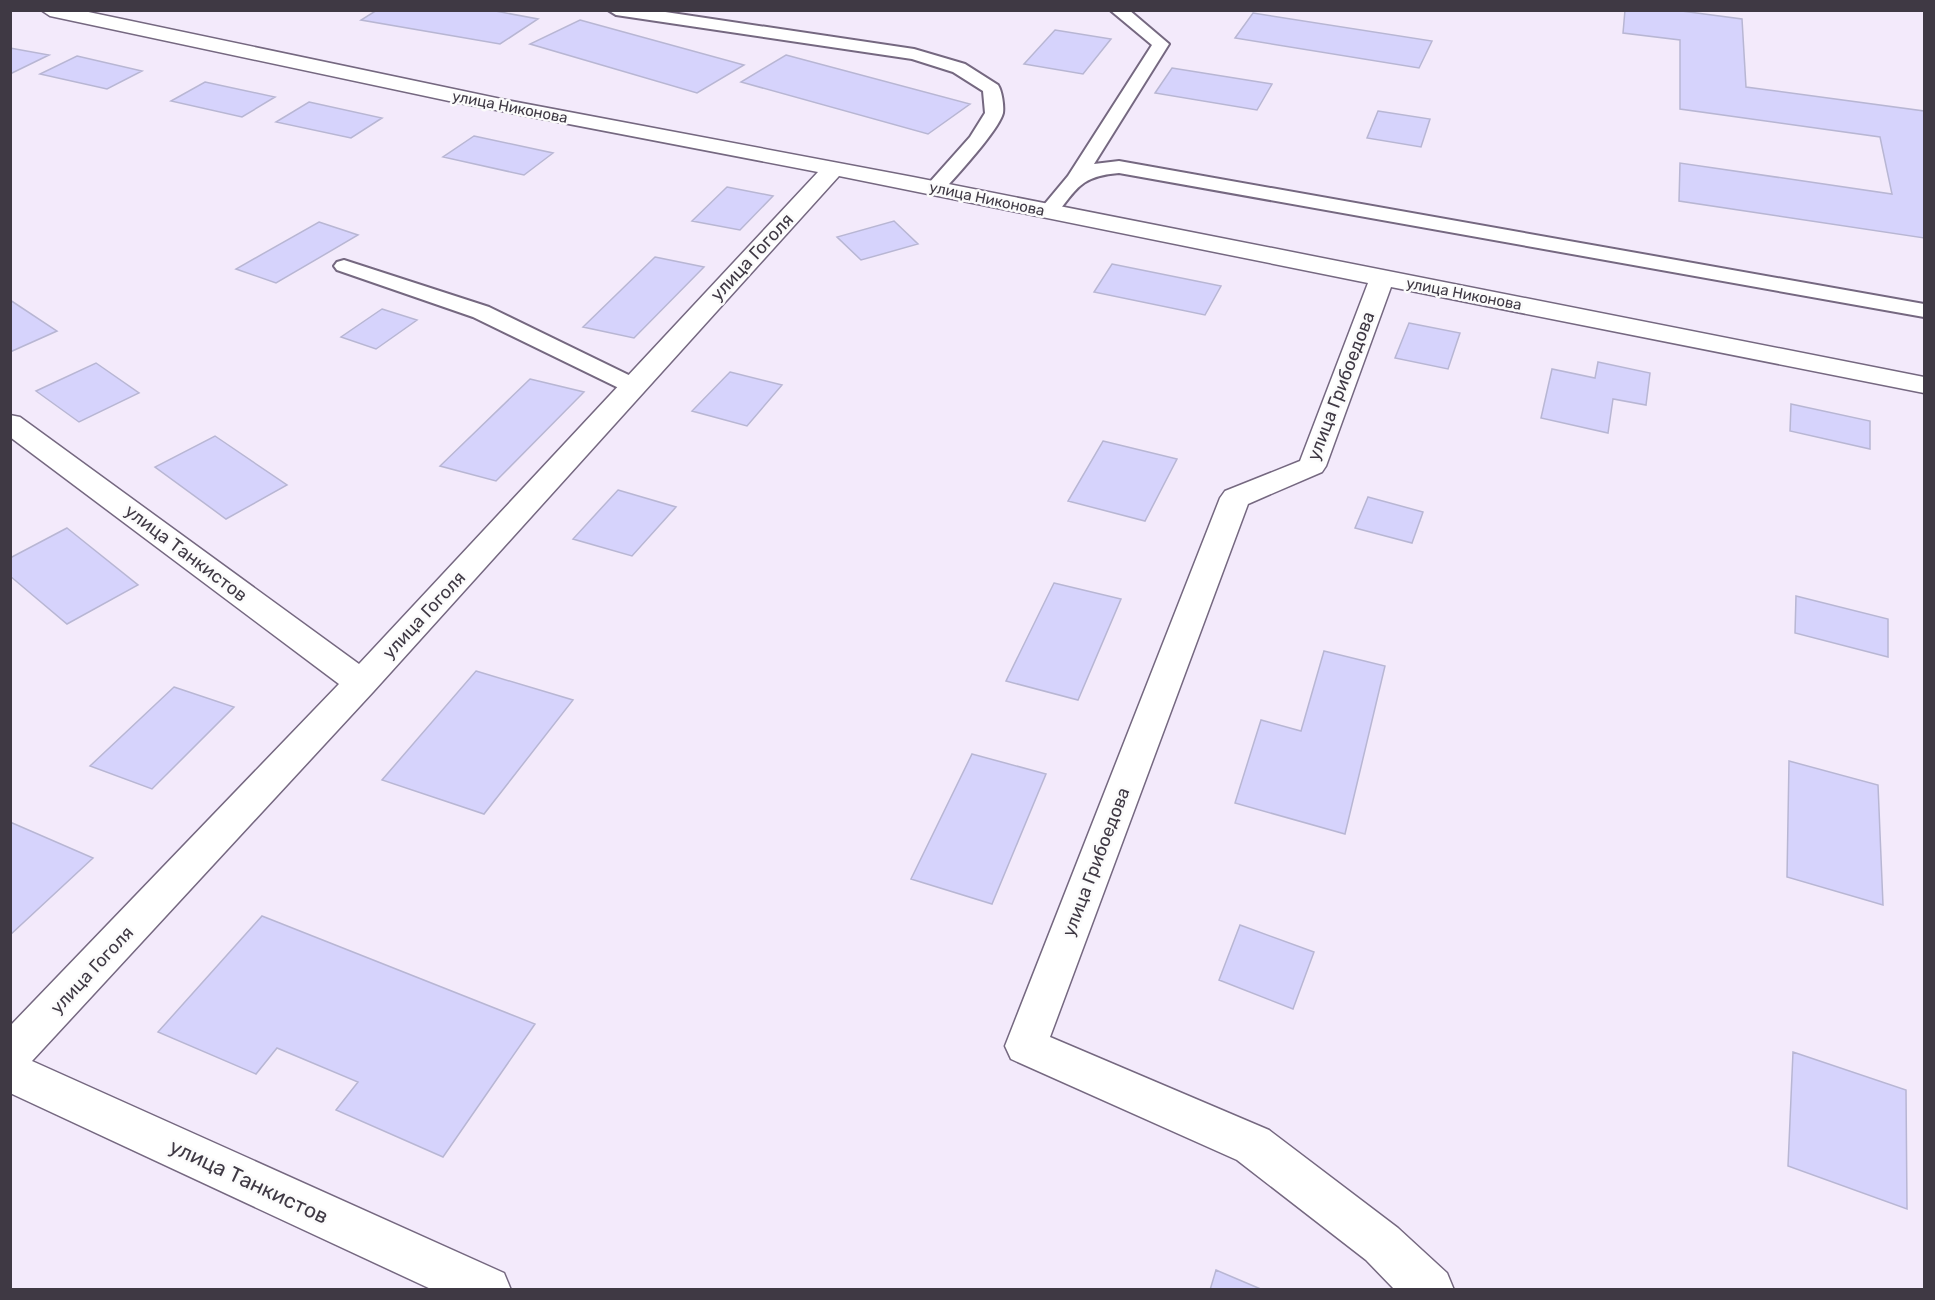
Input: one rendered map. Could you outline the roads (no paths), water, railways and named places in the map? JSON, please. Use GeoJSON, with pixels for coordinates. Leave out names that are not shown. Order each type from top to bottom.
{"type":"FeatureCollection","features":[{"type":"Feature","properties":{"kind":"street","name":"улица Никонова"},"geometry":{"type":"LineString","coordinates":[[50,10],[506,106],[936,187],[1048,212],[1924,385]]}},
{"type":"Feature","properties":{"kind":"street","name":"улица Гоголя"},"geometry":{"type":"LineString","coordinates":[[10,1056],[361,683],[833,169]]}},
{"type":"Feature","properties":{"kind":"street","name":"улица Грибоедова"},"geometry":{"type":"LineString","coordinates":[[1382,278],[1312,466],[1235,498],[1026,1046],[1254,1145],[1382,1244],[1430,1290]]}},
{"type":"Feature","properties":{"kind":"street","name":"улица Танкистов"},"geometry":{"type":"LineString","coordinates":[[10,423],[361,683]]}},
{"type":"Feature","properties":{"kind":"street","name":"улица Танкистов"},"geometry":{"type":"LineString","coordinates":[[10,1072],[487,1290]]}},
{"type":"Feature","properties":{"kind":"lane"},"geometry":{"type":"LineString","coordinates":[[616,10],[661,18],[795,34],[914,54],[959,68],[992,89],[994,113],[977,140],[936,187]]}},
{"type":"Feature","properties":{"kind":"lane"},"geometry":{"type":"LineString","coordinates":[[1048,212],[1077,176],[1161,44],[1118,10]]}},
{"type":"Feature","properties":{"kind":"lane"},"geometry":{"type":"LineString","coordinates":[[1077,176],[1092,168],[1119,166],[1924,310]]}},
{"type":"Feature","properties":{"kind":"lane"},"geometry":{"type":"LineString","coordinates":[[344,266],[480,312],[633,386]]}}]}
